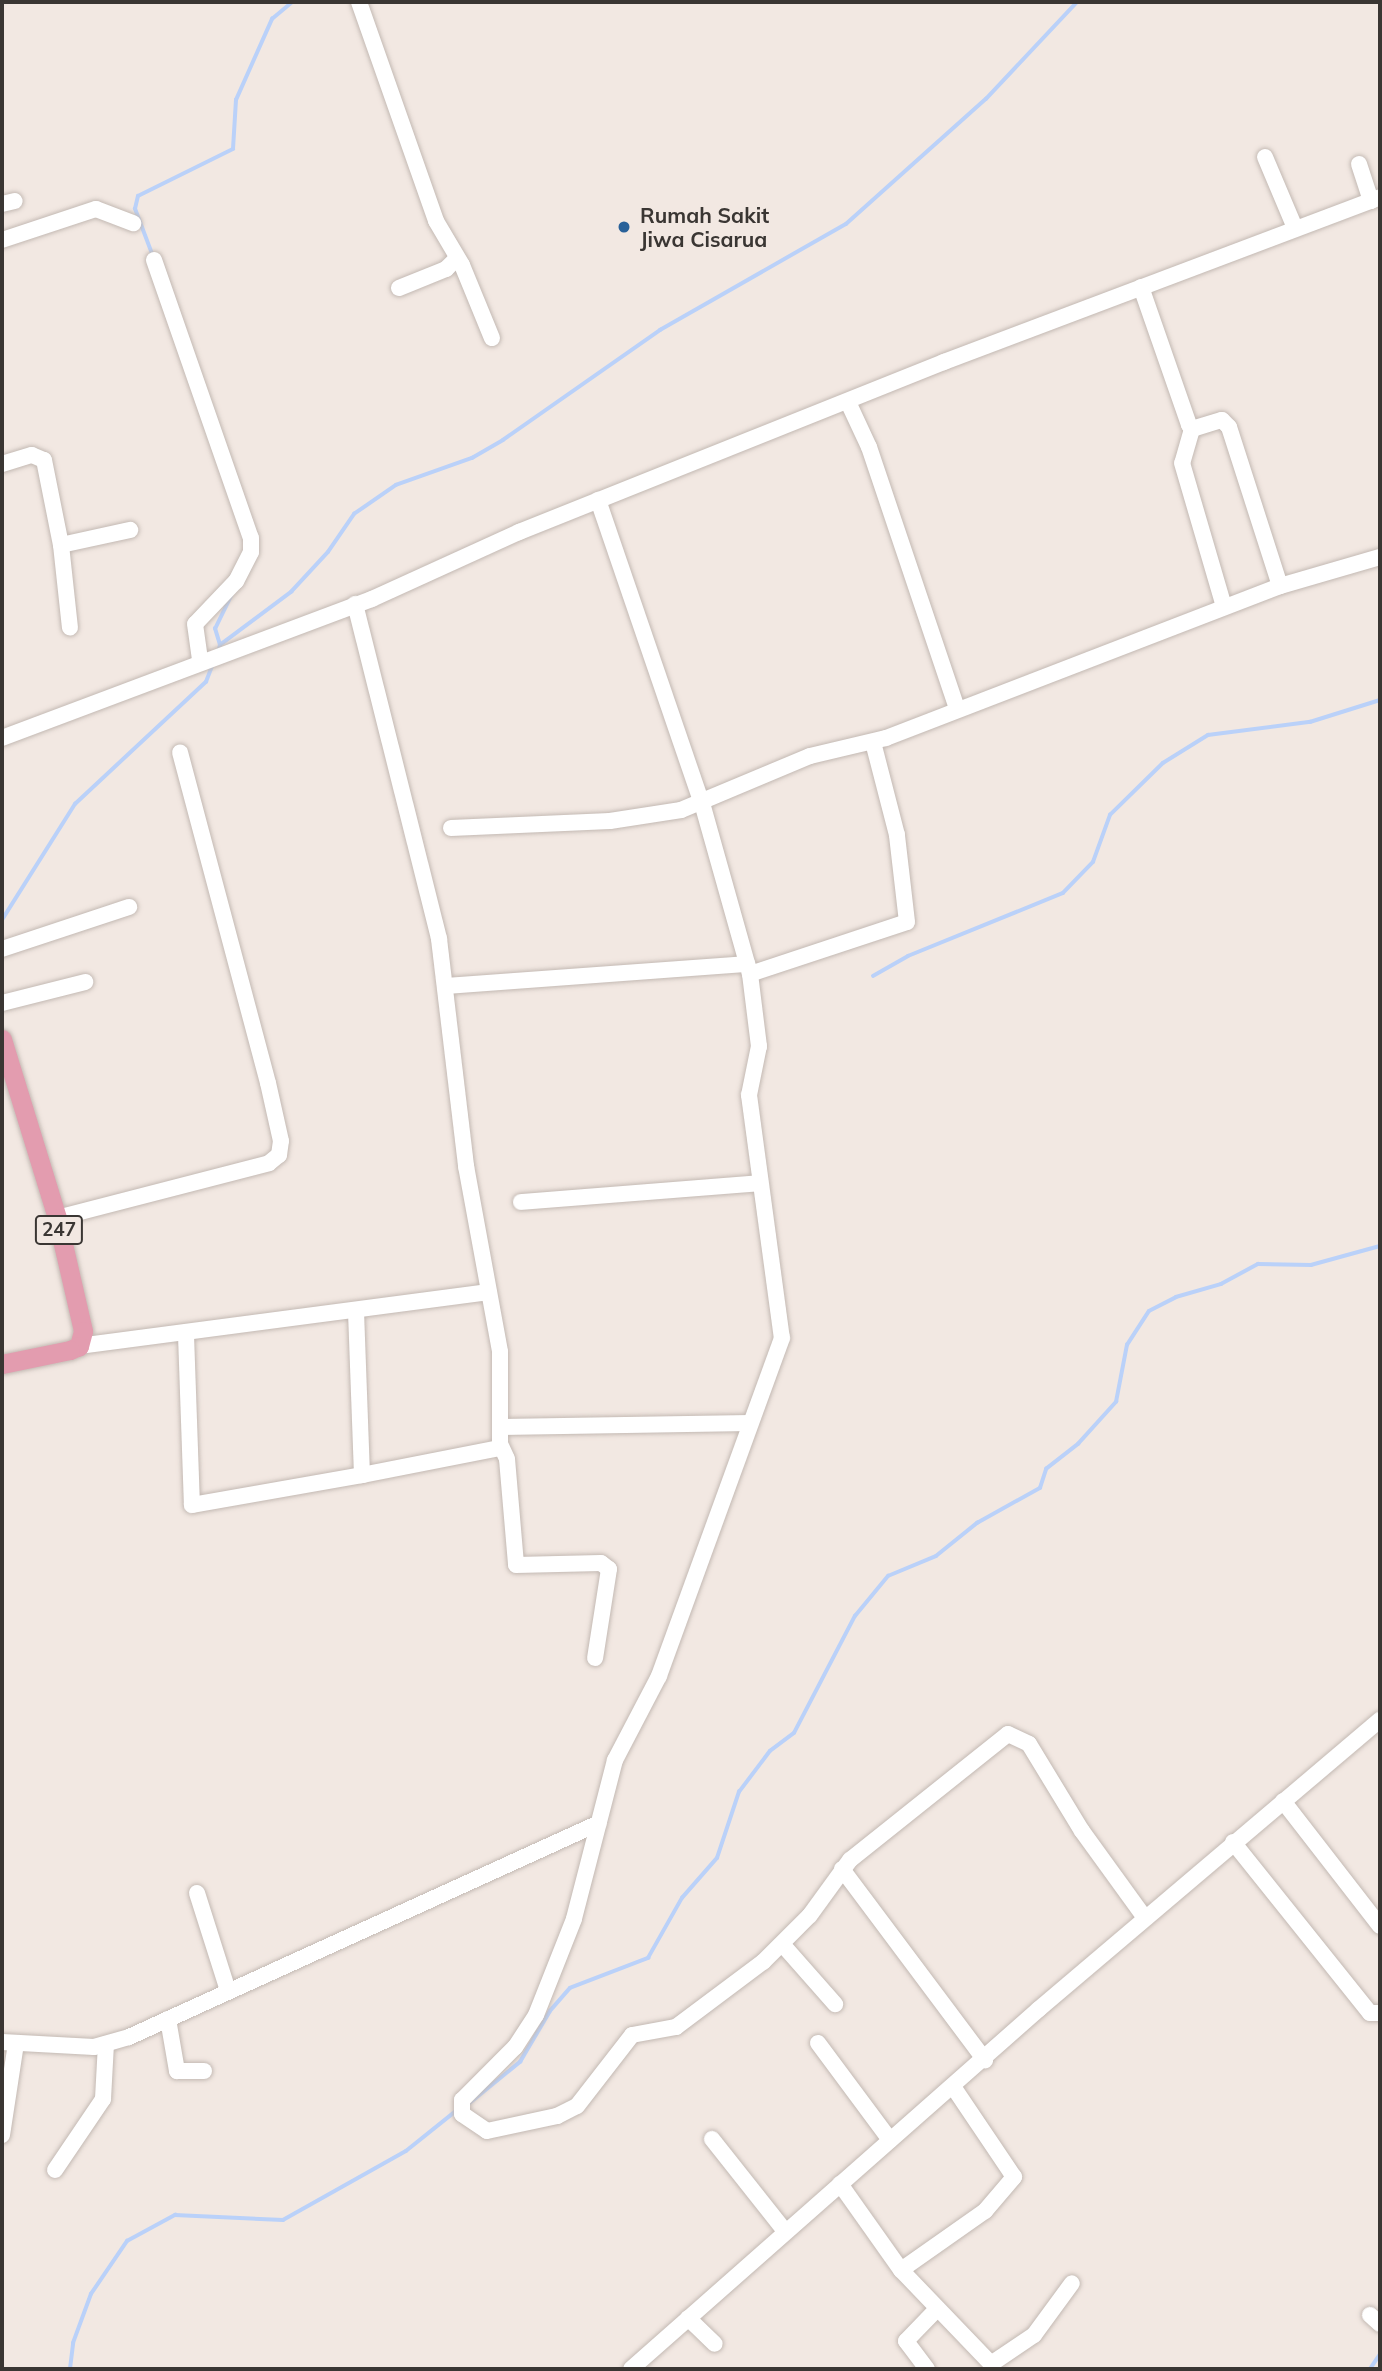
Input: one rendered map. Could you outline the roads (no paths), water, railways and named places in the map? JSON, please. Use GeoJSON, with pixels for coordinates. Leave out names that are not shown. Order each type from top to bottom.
{"type":"FeatureCollection","features":[{"type":"Feature","properties":{"kind":"main road","name":"247"},"geometry":{"type":"LineString","coordinates":[[2,1039],[57,1218],[83,1331],[79,1346]]}},
{"type":"Feature","properties":{"kind":"main road"},"geometry":{"type":"LineString","coordinates":[[2,1364],[79,1346]]}},
{"type":"Feature","properties":{"kind":"street"},"geometry":{"type":"LineString","coordinates":[[359,2],[423,186],[455,260],[462,265],[492,338]]}},
{"type":"Feature","properties":{"kind":"street"},"geometry":{"type":"LineString","coordinates":[[1265,157],[1295,228]]}},
{"type":"Feature","properties":{"kind":"street"},"geometry":{"type":"LineString","coordinates":[[2,738],[214,655],[355,604],[598,500],[1141,287],[1376,199],[1360,164]]}},
{"type":"Feature","properties":{"kind":"street"},"geometry":{"type":"LineString","coordinates":[[2,240],[96,209],[133,223]]}},
{"type":"Feature","properties":{"kind":"street"},"geometry":{"type":"LineString","coordinates":[[154,260],[251,538],[251,552],[236,581],[195,624],[214,655]]}},
{"type":"Feature","properties":{"kind":"street"},"geometry":{"type":"LineString","coordinates":[[399,288],[446,269],[455,260]]}},
{"type":"Feature","properties":{"kind":"street"},"geometry":{"type":"LineString","coordinates":[[1141,287],[1192,429],[1182,463],[1224,607]]}},
{"type":"Feature","properties":{"kind":"street"},"geometry":{"type":"LineString","coordinates":[[848,402],[869,447],[957,708]]}},
{"type":"Feature","properties":{"kind":"street"},"geometry":{"type":"LineString","coordinates":[[1192,429],[1222,420],[1229,427],[1280,586]]}},
{"type":"Feature","properties":{"kind":"street"},"geometry":{"type":"LineString","coordinates":[[2,464],[32,455],[44,460],[61,545],[70,628]]}},
{"type":"Feature","properties":{"kind":"street"},"geometry":{"type":"LineString","coordinates":[[598,500],[702,803],[749,969],[758,1046],[749,1095],[782,1338],[659,1676],[615,1760],[574,1919],[536,2015],[515,2047],[462,2100],[462,2115],[471,2124],[487,2131],[557,2116],[577,2106],[632,2035],[676,2027],[783,1945],[842,1869],[998,1738],[1018,1736],[1029,1744],[1082,1831],[1145,1918]]}},
{"type":"Feature","properties":{"kind":"street"},"geometry":{"type":"LineString","coordinates":[[61,545],[130,530]]}},
{"type":"Feature","properties":{"kind":"street"},"geometry":{"type":"LineString","coordinates":[[451,828],[521,821],[610,821],[702,803],[810,756],[873,741],[1280,586],[1380,556]]}},
{"type":"Feature","properties":{"kind":"street"},"geometry":{"type":"LineString","coordinates":[[355,604],[447,986],[466,1166],[500,1352],[501,1446],[507,1459],[516,1565],[601,1563],[609,1569],[595,1658]]}},
{"type":"Feature","properties":{"kind":"street"},"geometry":{"type":"LineString","coordinates":[[447,986],[749,969],[907,922],[897,835],[873,741]]}},
{"type":"Feature","properties":{"kind":"street"},"geometry":{"type":"LineString","coordinates":[[57,1218],[269,1163],[279,1155],[281,1141],[268,1083],[180,752]]}},
{"type":"Feature","properties":{"kind":"street"},"geometry":{"type":"LineString","coordinates":[[2,948],[129,906]]}},
{"type":"Feature","properties":{"kind":"street"},"geometry":{"type":"LineString","coordinates":[[2,1003],[85,982]]}},
{"type":"Feature","properties":{"kind":"street"},"geometry":{"type":"LineString","coordinates":[[521,1202],[760,1183]]}},
{"type":"Feature","properties":{"kind":"street"},"geometry":{"type":"LineString","coordinates":[[79,1346],[186,1335],[488,1292]]}},
{"type":"Feature","properties":{"kind":"street"},"geometry":{"type":"LineString","coordinates":[[356,1312],[362,1475]]}},
{"type":"Feature","properties":{"kind":"street"},"geometry":{"type":"LineString","coordinates":[[186,1335],[191,1505],[362,1475],[501,1446]]}},
{"type":"Feature","properties":{"kind":"street"},"geometry":{"type":"LineString","coordinates":[[501,1427],[750,1423]]}},
{"type":"Feature","properties":{"kind":"street"},"geometry":{"type":"LineString","coordinates":[[631,2369],[785,2231],[954,2088],[1145,1918],[1380,1720]]}},
{"type":"Feature","properties":{"kind":"street"},"geometry":{"type":"LineString","coordinates":[[1283,1801],[1380,1926]]}},
{"type":"Feature","properties":{"kind":"street"},"geometry":{"type":"LineString","coordinates":[[2,2135],[9,2043],[106,2044],[168,2019],[599,1823]]}},
{"type":"Feature","properties":{"kind":"street"},"geometry":{"type":"LineString","coordinates":[[1233,1842],[1370,2013],[1380,2013]]}},
{"type":"Feature","properties":{"kind":"street"},"geometry":{"type":"LineString","coordinates":[[842,1869],[985,2060]]}},
{"type":"Feature","properties":{"kind":"street"},"geometry":{"type":"LineString","coordinates":[[197,1894],[228,1991]]}},
{"type":"Feature","properties":{"kind":"street"},"geometry":{"type":"LineString","coordinates":[[783,1945],[835,2004]]}},
{"type":"Feature","properties":{"kind":"street"},"geometry":{"type":"LineString","coordinates":[[168,2019],[177,2071],[204,2071]]}},
{"type":"Feature","properties":{"kind":"street"},"geometry":{"type":"LineString","coordinates":[[818,2043],[890,2140]]}},
{"type":"Feature","properties":{"kind":"street"},"geometry":{"type":"LineString","coordinates":[[55,2170],[100,2107],[105,2090],[106,2044]]}},
{"type":"Feature","properties":{"kind":"street"},"geometry":{"type":"LineString","coordinates":[[901,2270],[985,2211],[1014,2177],[954,2088]]}},
{"type":"Feature","properties":{"kind":"street"},"geometry":{"type":"LineString","coordinates":[[712,2138],[785,2231]]}},
{"type":"Feature","properties":{"kind":"street"},"geometry":{"type":"LineString","coordinates":[[840,2184],[901,2270],[986,2361],[995,2364],[1034,2335],[1072,2283]]}},
{"type":"Feature","properties":{"kind":"street"},"geometry":{"type":"LineString","coordinates":[[927,2369],[906,2342],[937,2309]]}},
{"type":"Feature","properties":{"kind":"street"},"geometry":{"type":"LineString","coordinates":[[688,2318],[715,2344]]}},
{"type":"Feature","properties":{"kind":"waterway"},"geometry":{"type":"LineString","coordinates":[[152,254],[135,209],[138,196],[233,149],[236,100],[272,19],[292,2]]}},
{"type":"Feature","properties":{"kind":"waterway"},"geometry":{"type":"LineString","coordinates":[[218,652],[220,645],[291,592],[328,552],[354,514],[396,485],[472,458],[503,440],[660,330],[846,224],[986,99],[1077,2]]}},
{"type":"Feature","properties":{"kind":"waterway"},"geometry":{"type":"LineString","coordinates":[[220,645],[215,629],[231,596]]}},
{"type":"Feature","properties":{"kind":"waterway"},"geometry":{"type":"LineString","coordinates":[[2,920],[75,804],[206,682],[212,666]]}},
{"type":"Feature","properties":{"kind":"waterway"},"geometry":{"type":"LineString","coordinates":[[873,976],[908,956],[1063,893],[1093,862],[1110,815],[1163,763],[1208,735],[1310,722],[1380,700]]}},
{"type":"Feature","properties":{"kind":"waterway"},"geometry":{"type":"LineString","coordinates":[[466,2106],[520,2062],[550,2011],[570,1988],[648,1958],[682,1898],[717,1858],[739,1792],[770,1751],[794,1733],[855,1616],[888,1576],[936,1556],[977,1523],[1040,1488],[1046,1469],[1078,1444],[1116,1402],[1127,1345],[1149,1311],[1176,1297],[1221,1284],[1258,1264],[1311,1265],[1380,1246]]}},
{"type":"Feature","properties":{"kind":"waterway"},"geometry":{"type":"LineString","coordinates":[[70,2369],[73,2343],[91,2294],[127,2241],[175,2215],[283,2220],[406,2151],[456,2111]]}},
{"type":"Feature","properties":{"kind":"waterway"},"geometry":{"type":"LineString","coordinates":[[1370,2369],[1380,2354]]}},
{"type":"Feature","properties":{"kind":"place","name":"Rumah Sakit Jiwa Cisarua"},"geometry":{"type":"Point","coordinates":[624,227]}}]}
